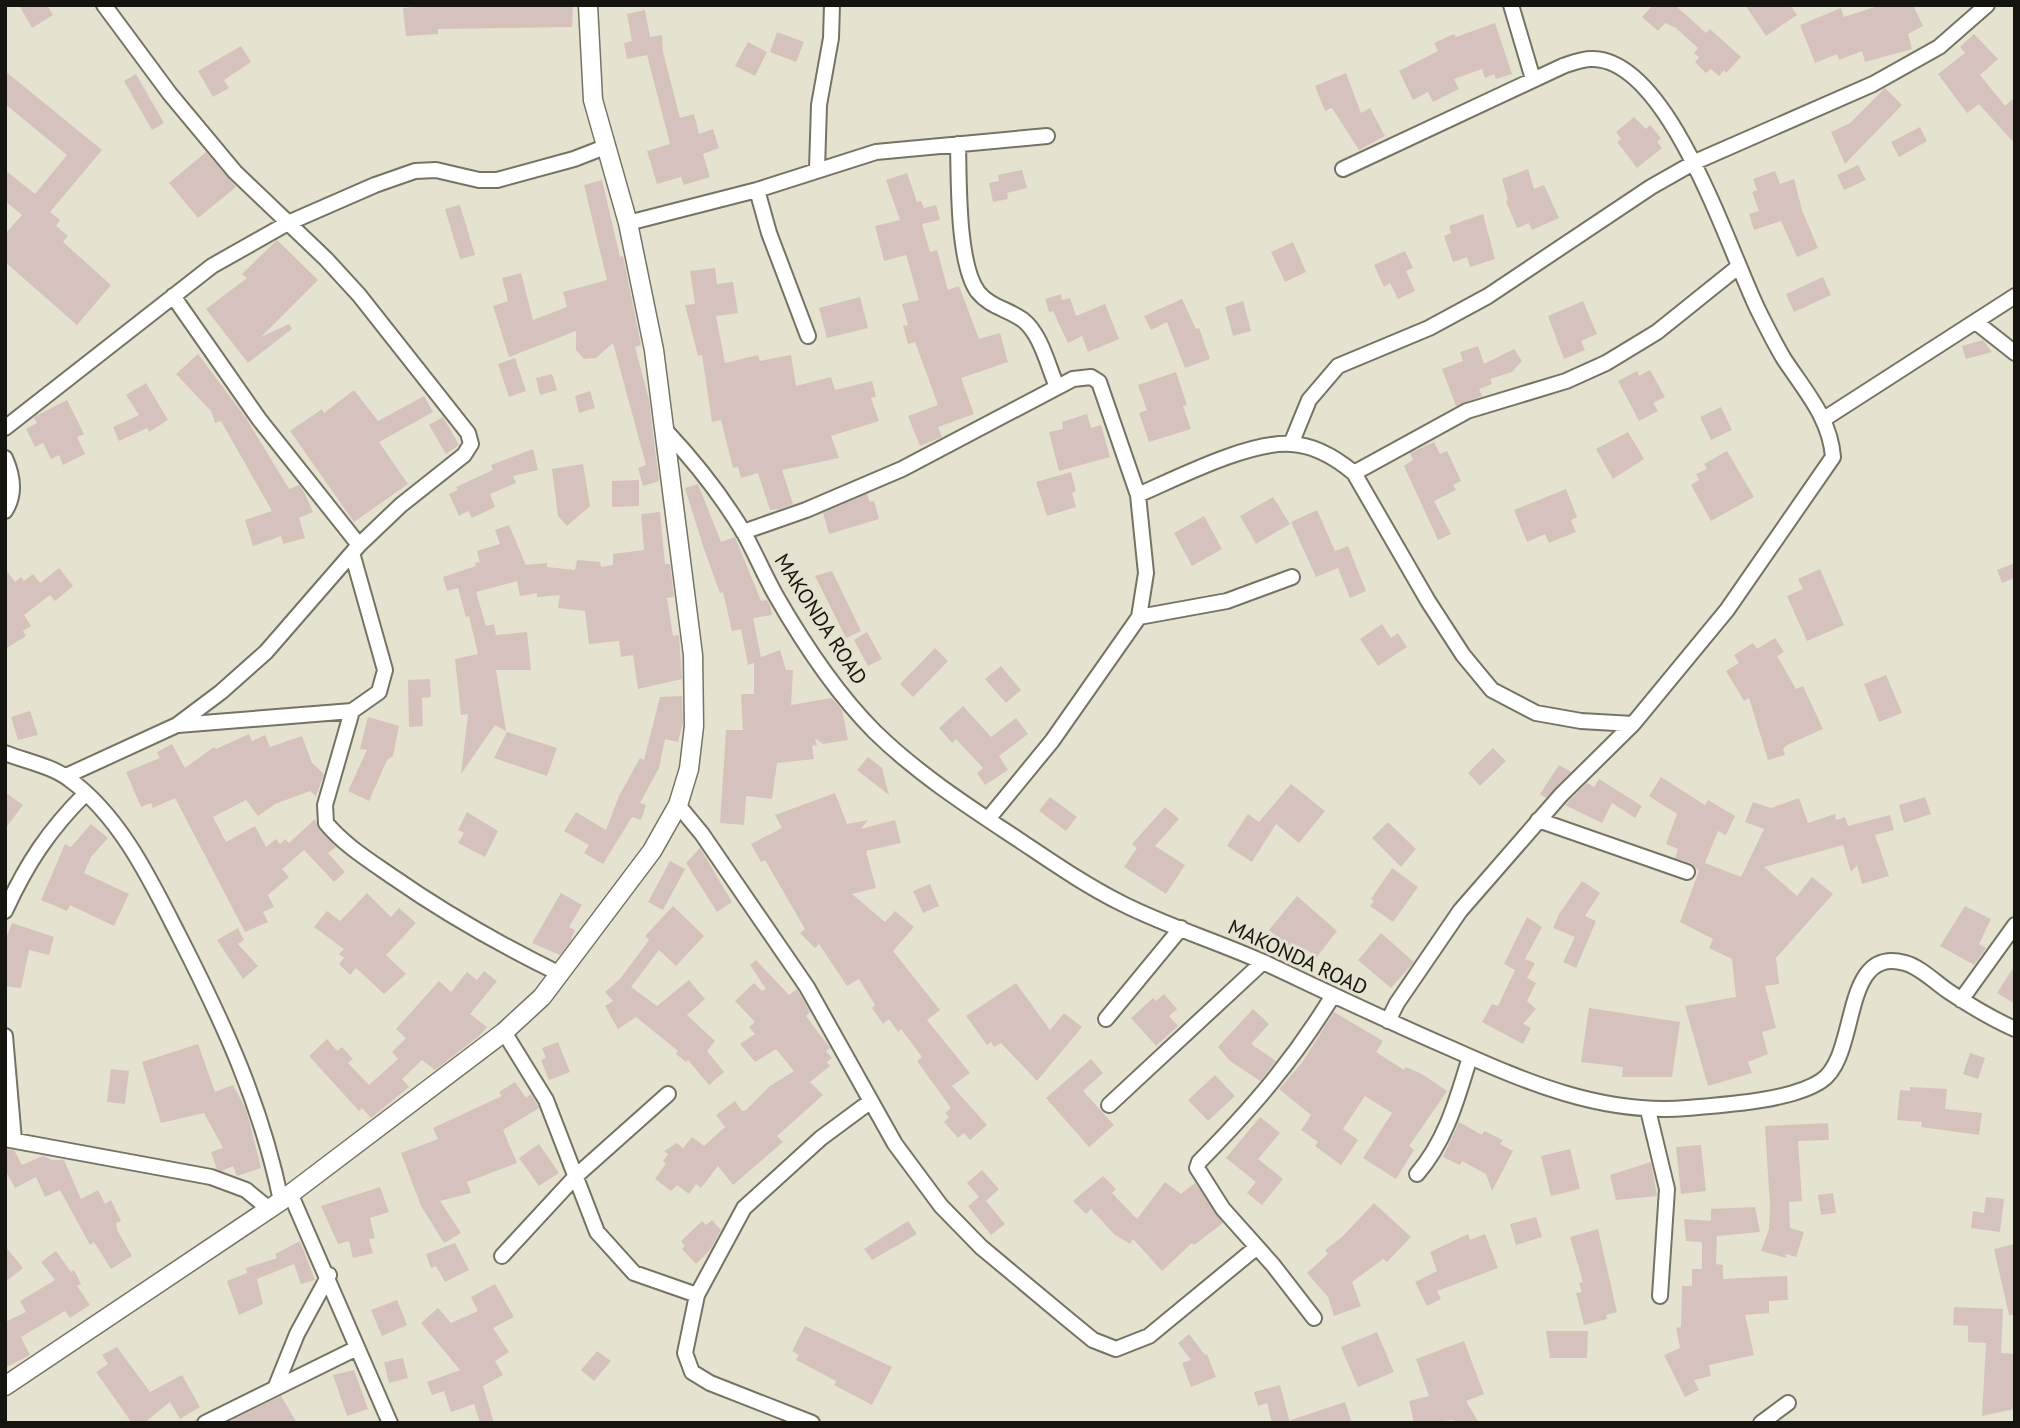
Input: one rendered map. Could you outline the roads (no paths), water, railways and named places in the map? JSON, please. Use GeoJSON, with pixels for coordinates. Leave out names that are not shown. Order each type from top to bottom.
{"type":"FeatureCollection","features":[{"type":"Feature","properties":{"kind":"street"},"geometry":{"type":"LineString","coordinates":[[66,776],[177,725],[266,652],[356,549],[401,505],[464,455],[471,444],[468,433],[359,295],[235,172],[170,94],[104,5]]}},
{"type":"Feature","properties":{"kind":"street"},"geometry":{"type":"LineString","coordinates":[[5,1386],[280,1201],[504,1032],[542,996],[652,851],[678,805],[689,769],[696,681],[654,350],[628,223],[593,100],[588,5]]}},
{"type":"Feature","properties":{"kind":"street"},"geometry":{"type":"LineString","coordinates":[[817,170],[819,105],[831,38],[832,5]]}},
{"type":"Feature","properties":{"kind":"street"},"geometry":{"type":"LineString","coordinates":[[1511,5],[1533,79]]}},
{"type":"Feature","properties":{"kind":"street"},"geometry":{"type":"LineString","coordinates":[[1291,444],[1309,400],[1338,366],[1429,328],[1488,296],[1650,187],[1695,162],[1873,84],[1939,47],[1987,5]]}},
{"type":"Feature","properties":{"kind":"street"},"geometry":{"type":"LineString","coordinates":[[1343,169],[1533,79],[1579,61],[1594,59],[1611,63],[1631,76],[1664,112],[1695,162],[1738,267],[1782,356],[1824,419],[1833,457],[1827,471],[1727,610],[1633,724],[1538,820],[1460,911],[1397,1003],[1388,1021]]}},
{"type":"Feature","properties":{"kind":"street"},"geometry":{"type":"LineString","coordinates":[[628,223],[757,190],[876,152],[1047,135]]}},
{"type":"Feature","properties":{"kind":"street"},"geometry":{"type":"LineString","coordinates":[[958,144],[963,239],[976,291],[990,304],[1010,312],[1031,328],[1057,387]]}},
{"type":"Feature","properties":{"kind":"street"},"geometry":{"type":"LineString","coordinates":[[5,428],[212,266],[288,223],[375,185],[415,172],[436,170],[479,180],[497,180],[574,159],[605,147]]}},
{"type":"Feature","properties":{"kind":"street"},"geometry":{"type":"LineString","coordinates":[[757,190],[769,233],[808,336]]}},
{"type":"Feature","properties":{"kind":"street"},"geometry":{"type":"LineString","coordinates":[[1354,473],[1467,411],[1566,381],[1606,363],[1657,332],[1738,267]]}},
{"type":"Feature","properties":{"kind":"street"},"geometry":{"type":"LineString","coordinates":[[173,296],[356,549],[385,670],[379,692],[352,711],[177,725]]}},
{"type":"Feature","properties":{"kind":"street"},"geometry":{"type":"LineString","coordinates":[[1824,419],[2015,296]]}},
{"type":"Feature","properties":{"kind":"street"},"geometry":{"type":"LineString","coordinates":[[1976,323],[2015,353]]}},
{"type":"Feature","properties":{"kind":"street"},"geometry":{"type":"LineString","coordinates":[[743,532],[818,505],[902,469],[1082,376],[1099,382],[1138,495],[1146,573],[1139,617],[1052,740],[988,819]]}},
{"type":"Feature","properties":{"kind":"street","name":"MAKONDA ROAD"},"geometry":{"type":"LineString","coordinates":[[666,430],[697,465],[743,532],[781,604],[821,666],[855,710],[906,760],[988,819],[1122,904],[1263,962],[1332,997],[1470,1057],[1576,1098],[1648,1110],[1728,1103],[1787,1093],[1819,1084],[1836,1069],[1860,982],[1874,968],[1888,962],[1903,961],[1961,1000],[2015,1029]]}},
{"type":"Feature","properties":{"kind":"street"},"geometry":{"type":"LineString","coordinates":[[1138,495],[1238,454],[1291,444],[1335,458],[1354,473],[1441,622],[1492,690],[1536,713],[1581,721],[1633,724]]}},
{"type":"Feature","properties":{"kind":"street"},"geometry":{"type":"LineString","coordinates":[[5,458],[13,485],[12,500],[5,511]]}},
{"type":"Feature","properties":{"kind":"street"},"geometry":{"type":"LineString","coordinates":[[1139,617],[1227,601],[1293,577]]}},
{"type":"Feature","properties":{"kind":"street"},"geometry":{"type":"LineString","coordinates":[[352,711],[325,805],[326,823],[360,855],[419,895],[477,930],[558,973]]}},
{"type":"Feature","properties":{"kind":"street"},"geometry":{"type":"LineString","coordinates":[[5,752],[66,776],[86,793],[138,856],[212,1000],[256,1101],[270,1146],[280,1201],[329,1275],[390,1423]]}},
{"type":"Feature","properties":{"kind":"street"},"geometry":{"type":"LineString","coordinates":[[5,911],[27,864],[65,814],[86,793]]}},
{"type":"Feature","properties":{"kind":"street"},"geometry":{"type":"LineString","coordinates":[[678,805],[714,852],[807,987],[895,1144],[957,1224],[1093,1340],[1116,1349],[1149,1336],[1257,1247]]}},
{"type":"Feature","properties":{"kind":"street"},"geometry":{"type":"LineString","coordinates":[[1538,820],[1687,872]]}},
{"type":"Feature","properties":{"kind":"street"},"geometry":{"type":"LineString","coordinates":[[1961,1000],[2015,925]]}},
{"type":"Feature","properties":{"kind":"street"},"geometry":{"type":"LineString","coordinates":[[1106,1019],[1181,928]]}},
{"type":"Feature","properties":{"kind":"street"},"geometry":{"type":"LineString","coordinates":[[1109,1105],[1263,962]]}},
{"type":"Feature","properties":{"kind":"street"},"geometry":{"type":"LineString","coordinates":[[1314,1318],[1208,1189],[1197,1168],[1199,1162],[1254,1107],[1300,1049],[1332,997]]}},
{"type":"Feature","properties":{"kind":"street"},"geometry":{"type":"LineString","coordinates":[[504,1032],[546,1100],[597,1233],[634,1273],[697,1295]]}},
{"type":"Feature","properties":{"kind":"street"},"geometry":{"type":"LineString","coordinates":[[5,1036],[10,1140],[211,1177],[280,1201]]}},
{"type":"Feature","properties":{"kind":"street"},"geometry":{"type":"LineString","coordinates":[[1417,1174],[1430,1159],[1450,1120],[1470,1057]]}},
{"type":"Feature","properties":{"kind":"street"},"geometry":{"type":"LineString","coordinates":[[502,1256],[576,1176],[668,1094]]}},
{"type":"Feature","properties":{"kind":"street"},"geometry":{"type":"LineString","coordinates":[[812,1423],[710,1382],[692,1372],[685,1353],[697,1295],[744,1208],[821,1138],[872,1101]]}},
{"type":"Feature","properties":{"kind":"street"},"geometry":{"type":"LineString","coordinates":[[1648,1110],[1667,1189],[1660,1296]]}},
{"type":"Feature","properties":{"kind":"street"},"geometry":{"type":"LineString","coordinates":[[276,1386],[297,1334],[329,1275]]}},
{"type":"Feature","properties":{"kind":"street"},"geometry":{"type":"LineString","coordinates":[[205,1423],[357,1348]]}},
{"type":"Feature","properties":{"kind":"street"},"geometry":{"type":"LineString","coordinates":[[1761,1423],[1788,1403]]}}]}
